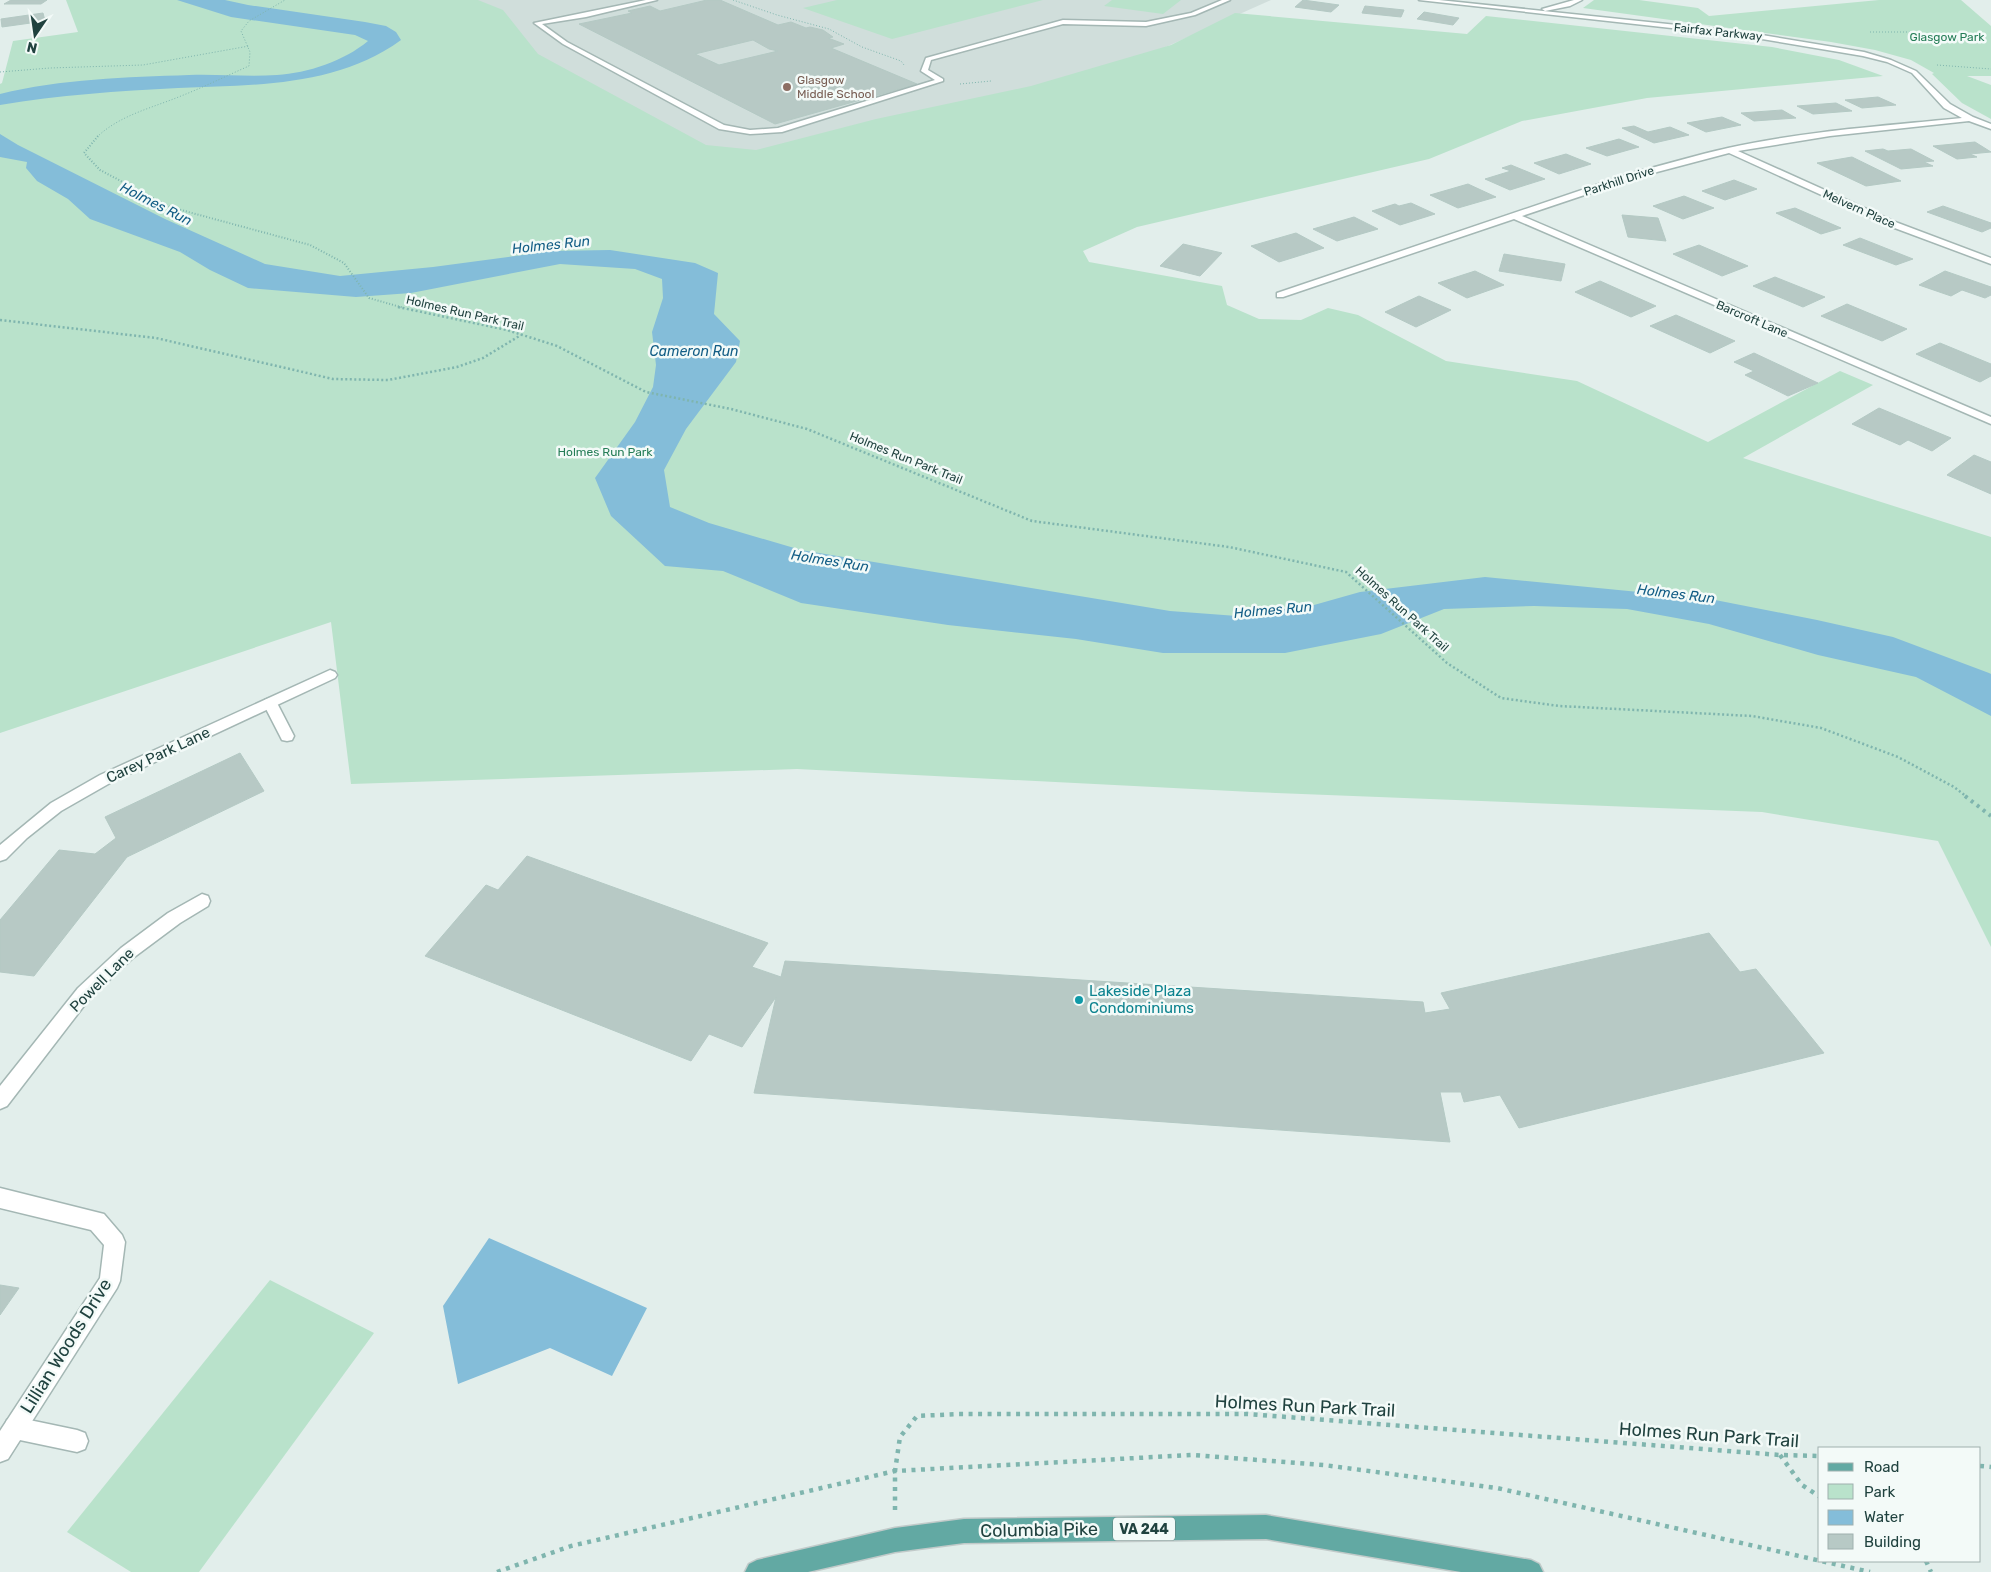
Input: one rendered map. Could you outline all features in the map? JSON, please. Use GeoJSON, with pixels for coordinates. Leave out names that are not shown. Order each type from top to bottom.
{"type":"FeatureCollection","features":[{"type":"Feature","properties":{"kind":"main road","name":"Columbia Pike"},"geometry":{"type":"LineString","coordinates":[[757,1572],[896,1540],[964,1531],[1266,1527],[1531,1572]]}},
{"type":"Feature","properties":{"kind":"street"},"geometry":{"type":"LineString","coordinates":[[654,0],[586,15],[537,22],[565,43],[722,127],[750,132],[779,130],[942,80],[924,71],[928,59],[1062,22],[1146,24],[1193,14],[1227,0]]}},
{"type":"Feature","properties":{"kind":"street","name":"Fairfax Parkway"},"geometry":{"type":"LineString","coordinates":[[1422,0],[1744,34],[1864,54],[1896,63],[1914,72],[1947,106],[1970,119],[1991,127]]}},
{"type":"Feature","properties":{"kind":"street"},"geometry":{"type":"LineString","coordinates":[[1492,8],[1540,9],[1582,2]]}},
{"type":"Feature","properties":{"kind":"street"},"geometry":{"type":"LineString","coordinates":[[1592,10],[1614,19],[1643,24]]}},
{"type":"Feature","properties":{"kind":"street","name":"Parkhill Drive"},"geometry":{"type":"LineString","coordinates":[[1280,295],[1635,175],[1730,150],[1849,131],[1970,119]]}},
{"type":"Feature","properties":{"kind":"street","name":"Melvern Place"},"geometry":{"type":"LineString","coordinates":[[1730,150],[1895,225],[1991,261]]}},
{"type":"Feature","properties":{"kind":"street","name":"Barcroft Lane"},"geometry":{"type":"LineString","coordinates":[[1514,216],[1991,421]]}},
{"type":"Feature","properties":{"kind":"street","name":"Carey Park Lane"},"geometry":{"type":"LineString","coordinates":[[0,855],[22,834],[64,802],[154,756],[330,676]]}},
{"type":"Feature","properties":{"kind":"street"},"geometry":{"type":"LineString","coordinates":[[270,703],[287,736]]}},
{"type":"Feature","properties":{"kind":"street","name":"Powell Lane"},"geometry":{"type":"LineString","coordinates":[[0,1100],[84,993],[126,953],[174,918],[202,901]]}},
{"type":"Feature","properties":{"kind":"street","name":"Lillian Woods Drive"},"geometry":{"type":"LineString","coordinates":[[0,1198],[97,1221],[115,1242],[110,1281],[0,1451]]}},
{"type":"Feature","properties":{"kind":"street"},"geometry":{"type":"LineString","coordinates":[[15,1428],[77,1441]]}},
{"type":"Feature","properties":{"kind":"path","name":"Holmes Run Park Trail"},"geometry":{"type":"LineString","coordinates":[[285,0],[246,24],[241,31],[249,46],[251,58],[249,66],[192,92],[121,119],[90,142],[84,153],[100,170],[170,207],[310,245],[344,263],[370,298],[388,306],[522,335],[557,346],[646,392],[731,409],[807,429],[1032,520],[1229,547],[1346,572],[1447,663],[1501,698],[1559,706],[1752,716],[1821,728],[1898,757],[1954,787],[1991,816]]}},
{"type":"Feature","properties":{"kind":"path"},"geometry":{"type":"LineString","coordinates":[[733,0],[777,15],[829,29],[862,47],[901,61],[905,68]]}},
{"type":"Feature","properties":{"kind":"path"},"geometry":{"type":"LineString","coordinates":[[1834,48],[1846,36],[1856,33],[1911,32],[1930,35]]}},
{"type":"Feature","properties":{"kind":"path"},"geometry":{"type":"LineString","coordinates":[[0,72],[143,64],[249,46]]}},
{"type":"Feature","properties":{"kind":"path"},"geometry":{"type":"LineString","coordinates":[[1896,63],[1991,68]]}},
{"type":"Feature","properties":{"kind":"path"},"geometry":{"type":"LineString","coordinates":[[0,320],[156,338],[333,379],[388,380],[457,367],[483,358],[522,335]]}},
{"type":"Feature","properties":{"kind":"path","name":"Holmes Run Park Trail"},"geometry":{"type":"LineString","coordinates":[[896,1540],[895,1470],[900,1438],[918,1416],[959,1414],[1248,1414],[1780,1455],[1818,1456]]}},
{"type":"Feature","properties":{"kind":"path"},"geometry":{"type":"LineString","coordinates":[[1780,1455],[1794,1477],[1810,1493],[1818,1496]]}},
{"type":"Feature","properties":{"kind":"shaded area","name":"Glasgow Middle School"},"geometry":{"type":"Polygon","coordinates":[[[396,0],[1271,0],[1013,115],[747,194],[396,0]]]}},
{"type":"Feature","properties":{"kind":"green space","name":"Holmes Run Park"},"geometry":{"type":"Polygon","coordinates":[[[66,0],[478,0],[503,10],[538,54],[706,145],[756,150],[876,119],[1031,86],[1171,45],[1235,13],[1467,34],[1486,16],[1772,47],[1839,60],[1883,76],[1647,98],[1522,121],[1429,159],[1137,227],[1083,251],[1089,262],[1222,286],[1227,305],[1259,319],[1301,320],[1328,308],[1358,315],[1446,361],[1577,381],[1708,442],[1840,371],[1873,385],[1743,458],[1991,537],[1991,947],[1938,841],[1762,812],[1252,792],[797,769],[351,784],[331,622],[0,733],[0,84],[2,83],[13,41],[78,32],[66,0]]]}},
{"type":"Feature","properties":{"kind":"green space"},"geometry":{"type":"Polygon","coordinates":[[[837,0],[1043,0],[892,39],[803,8],[837,0]]]}},
{"type":"Feature","properties":{"kind":"green space"},"geometry":{"type":"Polygon","coordinates":[[[1112,0],[1181,0],[1163,14],[1104,6],[1112,0]]]}},
{"type":"Feature","properties":{"kind":"green space","name":"Glasgow Park"},"geometry":{"type":"Polygon","coordinates":[[[1594,0],[1639,0],[1698,8],[1709,16],[1879,0],[1961,0],[1991,26],[1991,76],[1967,76],[1991,85],[1991,119],[1962,103],[1932,74],[1934,73],[1911,60],[1875,50],[1831,42],[1583,8],[1594,0]]]}},
{"type":"Feature","properties":{"kind":"green space"},"geometry":{"type":"Polygon","coordinates":[[[270,1280],[374,1333],[199,1572],[131,1572],[67,1532],[270,1280]]]}},
{"type":"Feature","properties":{"kind":"water"},"geometry":{"type":"Polygon","coordinates":[[[177,0],[225,0],[365,22],[386,26],[396,32],[401,40],[376,55],[350,67],[294,80],[265,84],[89,94],[0,105],[0,94],[70,82],[166,76],[266,76],[301,72],[337,60],[368,41],[355,35],[231,17],[177,0]]]}},
{"type":"Feature","properties":{"kind":"water","name":"Cameron Run"},"geometry":{"type":"Polygon","coordinates":[[[0,134],[18,145],[165,219],[265,264],[340,276],[433,267],[552,251],[610,250],[695,263],[718,273],[714,314],[740,341],[736,362],[686,429],[664,470],[670,507],[709,523],[801,550],[1170,611],[1237,616],[1314,605],[1360,592],[1485,577],[1710,599],[1893,637],[1989,673],[1991,674],[1991,716],[1916,677],[1818,655],[1709,624],[1627,609],[1534,606],[1444,609],[1381,634],[1285,653],[1163,653],[1076,639],[948,625],[801,603],[723,571],[665,566],[611,516],[595,478],[635,422],[653,387],[656,365],[652,332],[663,298],[662,279],[635,269],[560,264],[411,293],[356,297],[248,288],[210,270],[180,252],[90,219],[68,199],[37,181],[26,168],[27,162],[0,157],[0,134]]]}},
{"type":"Feature","properties":{"kind":"water"},"geometry":{"type":"Polygon","coordinates":[[[489,1238],[647,1308],[612,1376],[550,1348],[458,1384],[443,1306],[489,1238]]]}},
{"type":"Feature","properties":{"kind":"building"},"geometry":{"type":"Polygon","coordinates":[[[11,0],[47,0],[41,4],[4,4],[11,0]]]}},
{"type":"Feature","properties":{"kind":"building"},"geometry":{"type":"Polygon","coordinates":[[[707,0],[720,0],[778,25],[791,22],[806,28],[823,30],[833,37],[828,38],[844,44],[831,48],[917,84],[775,124],[579,24],[632,13],[628,11],[650,6],[660,11],[707,0]],[[753,40],[695,54],[719,65],[778,51],[769,49],[753,40]]]}},
{"type":"Feature","properties":{"kind":"building"},"geometry":{"type":"Polygon","coordinates":[[[1303,0],[1339,5],[1331,12],[1295,7],[1303,0]]]}},
{"type":"Feature","properties":{"kind":"building"},"geometry":{"type":"Polygon","coordinates":[[[1365,6],[1404,10],[1401,17],[1362,13],[1365,6]]]}},
{"type":"Feature","properties":{"kind":"building"},"geometry":{"type":"Polygon","coordinates":[[[1424,12],[1459,18],[1453,25],[1417,19],[1424,12]]]}},
{"type":"Feature","properties":{"kind":"building"},"geometry":{"type":"Polygon","coordinates":[[[43,13],[45,21],[2,27],[1,19],[43,13]]]}},
{"type":"Feature","properties":{"kind":"building"},"geometry":{"type":"Polygon","coordinates":[[[1878,97],[1896,105],[1862,108],[1845,100],[1878,97]]]}},
{"type":"Feature","properties":{"kind":"building"},"geometry":{"type":"Polygon","coordinates":[[[1836,103],[1852,111],[1813,114],[1797,106],[1836,103]]]}},
{"type":"Feature","properties":{"kind":"building"},"geometry":{"type":"Polygon","coordinates":[[[1782,110],[1796,118],[1754,121],[1741,113],[1782,110]]]}},
{"type":"Feature","properties":{"kind":"building"},"geometry":{"type":"Polygon","coordinates":[[[1722,117],[1741,125],[1706,132],[1687,123],[1722,117]]]}},
{"type":"Feature","properties":{"kind":"building"},"geometry":{"type":"Polygon","coordinates":[[[1634,126],[1648,132],[1670,127],[1689,135],[1654,143],[1622,128],[1634,126]]]}},
{"type":"Feature","properties":{"kind":"building"},"geometry":{"type":"Polygon","coordinates":[[[1619,139],[1639,147],[1607,156],[1586,148],[1619,139]]]}},
{"type":"Feature","properties":{"kind":"building"},"geometry":{"type":"Polygon","coordinates":[[[1975,142],[1991,152],[1970,154],[1977,157],[1957,159],[1933,146],[1975,142]]]}},
{"type":"Feature","properties":{"kind":"building"},"geometry":{"type":"Polygon","coordinates":[[[1883,149],[1888,151],[1911,149],[1934,161],[1924,162],[1933,166],[1901,169],[1865,151],[1883,149]]]}},
{"type":"Feature","properties":{"kind":"building"},"geometry":{"type":"Polygon","coordinates":[[[1566,154],[1591,164],[1559,174],[1534,163],[1566,154]]]}},
{"type":"Feature","properties":{"kind":"building"},"geometry":{"type":"Polygon","coordinates":[[[1852,157],[1901,181],[1866,186],[1817,163],[1852,157]]]}},
{"type":"Feature","properties":{"kind":"building"},"geometry":{"type":"Polygon","coordinates":[[[1511,165],[1545,179],[1510,190],[1485,179],[1511,171],[1502,168],[1511,165]]]}},
{"type":"Feature","properties":{"kind":"building"},"geometry":{"type":"Polygon","coordinates":[[[1734,180],[1757,189],[1725,200],[1702,191],[1734,180]]]}},
{"type":"Feature","properties":{"kind":"building"},"geometry":{"type":"Polygon","coordinates":[[[1468,184],[1496,197],[1458,208],[1430,195],[1468,184]]]}},
{"type":"Feature","properties":{"kind":"building"},"geometry":{"type":"Polygon","coordinates":[[[1684,196],[1714,208],[1683,219],[1653,206],[1684,196]]]}},
{"type":"Feature","properties":{"kind":"building"},"geometry":{"type":"Polygon","coordinates":[[[1411,203],[1435,214],[1400,225],[1372,211],[1395,204],[1399,206],[1411,203]]]}},
{"type":"Feature","properties":{"kind":"building"},"geometry":{"type":"Polygon","coordinates":[[[1943,206],[1991,223],[1991,228],[1982,232],[1927,212],[1943,206]]]}},
{"type":"Feature","properties":{"kind":"building"},"geometry":{"type":"Polygon","coordinates":[[[1795,208],[1841,228],[1821,234],[1776,213],[1795,208]]]}},
{"type":"Feature","properties":{"kind":"building"},"geometry":{"type":"Polygon","coordinates":[[[1622,215],[1658,218],[1666,241],[1628,237],[1622,215]]]}},
{"type":"Feature","properties":{"kind":"building"},"geometry":{"type":"Polygon","coordinates":[[[1354,217],[1378,229],[1337,241],[1313,229],[1354,217]]]}},
{"type":"Feature","properties":{"kind":"building"},"geometry":{"type":"Polygon","coordinates":[[[1296,233],[1324,248],[1279,262],[1251,246],[1296,233]]]}},
{"type":"Feature","properties":{"kind":"building"},"geometry":{"type":"Polygon","coordinates":[[[1860,238],[1913,259],[1896,265],[1843,245],[1860,238]]]}},
{"type":"Feature","properties":{"kind":"building"},"geometry":{"type":"Polygon","coordinates":[[[1183,244],[1222,253],[1200,276],[1160,266],[1183,244]]]}},
{"type":"Feature","properties":{"kind":"building"},"geometry":{"type":"Polygon","coordinates":[[[1699,245],[1748,266],[1722,276],[1673,254],[1699,245]]]}},
{"type":"Feature","properties":{"kind":"building"},"geometry":{"type":"Polygon","coordinates":[[[1504,254],[1565,264],[1561,281],[1499,271],[1504,254]]]}},
{"type":"Feature","properties":{"kind":"building"},"geometry":{"type":"Polygon","coordinates":[[[1475,271],[1504,285],[1467,298],[1438,283],[1475,271]]]}},
{"type":"Feature","properties":{"kind":"building"},"geometry":{"type":"Polygon","coordinates":[[[1945,271],[1991,287],[1991,295],[1985,298],[1962,290],[1951,296],[1919,285],[1945,271]]]}},
{"type":"Feature","properties":{"kind":"building"},"geometry":{"type":"Polygon","coordinates":[[[1775,277],[1825,297],[1803,307],[1753,286],[1775,277]]]}},
{"type":"Feature","properties":{"kind":"building"},"geometry":{"type":"Polygon","coordinates":[[[1600,281],[1656,306],[1631,317],[1575,292],[1600,281]]]}},
{"type":"Feature","properties":{"kind":"building"},"geometry":{"type":"Polygon","coordinates":[[[1419,296],[1451,310],[1416,327],[1385,312],[1419,296]]]}},
{"type":"Feature","properties":{"kind":"building"},"geometry":{"type":"Polygon","coordinates":[[[1847,304],[1907,329],[1882,341],[1821,316],[1847,304]]]}},
{"type":"Feature","properties":{"kind":"building"},"geometry":{"type":"Polygon","coordinates":[[[1676,315],[1735,341],[1710,353],[1650,326],[1676,315]]]}},
{"type":"Feature","properties":{"kind":"building"},"geometry":{"type":"Polygon","coordinates":[[[1940,343],[1991,364],[1991,376],[1980,382],[1916,354],[1940,343]]]}},
{"type":"Feature","properties":{"kind":"building"},"geometry":{"type":"Polygon","coordinates":[[[1754,353],[1818,383],[1788,396],[1745,375],[1754,371],[1734,362],[1754,353]]]}},
{"type":"Feature","properties":{"kind":"building"},"geometry":{"type":"Polygon","coordinates":[[[1879,408],[1951,438],[1932,451],[1908,440],[1900,445],[1852,424],[1879,408]]]}},
{"type":"Feature","properties":{"kind":"building"},"geometry":{"type":"Polygon","coordinates":[[[1974,455],[1991,462],[1991,494],[1947,475],[1974,455]]]}},
{"type":"Feature","properties":{"kind":"building"},"geometry":{"type":"Polygon","coordinates":[[[240,753],[264,791],[127,857],[34,976],[0,972],[0,920],[59,850],[95,854],[116,838],[105,817],[240,753]]]}},
{"type":"Feature","properties":{"kind":"building","name":"Lakeside Plaza Condominiums"},"geometry":{"type":"Polygon","coordinates":[[[527,856],[768,943],[752,967],[781,977],[785,961],[1423,1002],[1425,1013],[1450,1009],[1441,993],[1709,933],[1740,972],[1756,969],[1824,1053],[1519,1128],[1500,1095],[1464,1102],[1461,1092],[1440,1092],[1450,1142],[754,1093],[776,997],[742,1047],[709,1034],[691,1061],[425,956],[486,885],[498,890],[527,856]]]}},
{"type":"Feature","properties":{"kind":"building"},"geometry":{"type":"Polygon","coordinates":[[[0,1285],[19,1288],[0,1315],[0,1285]]]}},
{"type":"Feature","properties":{"kind":"place","name":"Glasgow Middle School"},"geometry":{"type":"Point","coordinates":[787,87]}},
{"type":"Feature","properties":{"kind":"place","name":"Lakeside Plaza Condominiums"},"geometry":{"type":"Point","coordinates":[1079,1000]}},
{"type":"Feature","properties":{"kind":"water label","name":"Holmes Run"},"geometry":{"type":"Point","coordinates":[156,204]}},
{"type":"Feature","properties":{"kind":"water label","name":"Holmes Run"},"geometry":{"type":"Point","coordinates":[551,245]}},
{"type":"Feature","properties":{"kind":"water label","name":"Holmes Run"},"geometry":{"type":"Point","coordinates":[830,561]}},
{"type":"Feature","properties":{"kind":"water label","name":"Holmes Run"},"geometry":{"type":"Point","coordinates":[1676,594]}},
{"type":"Feature","properties":{"kind":"water label","name":"Holmes Run"},"geometry":{"type":"Point","coordinates":[1273,610]}}]}
